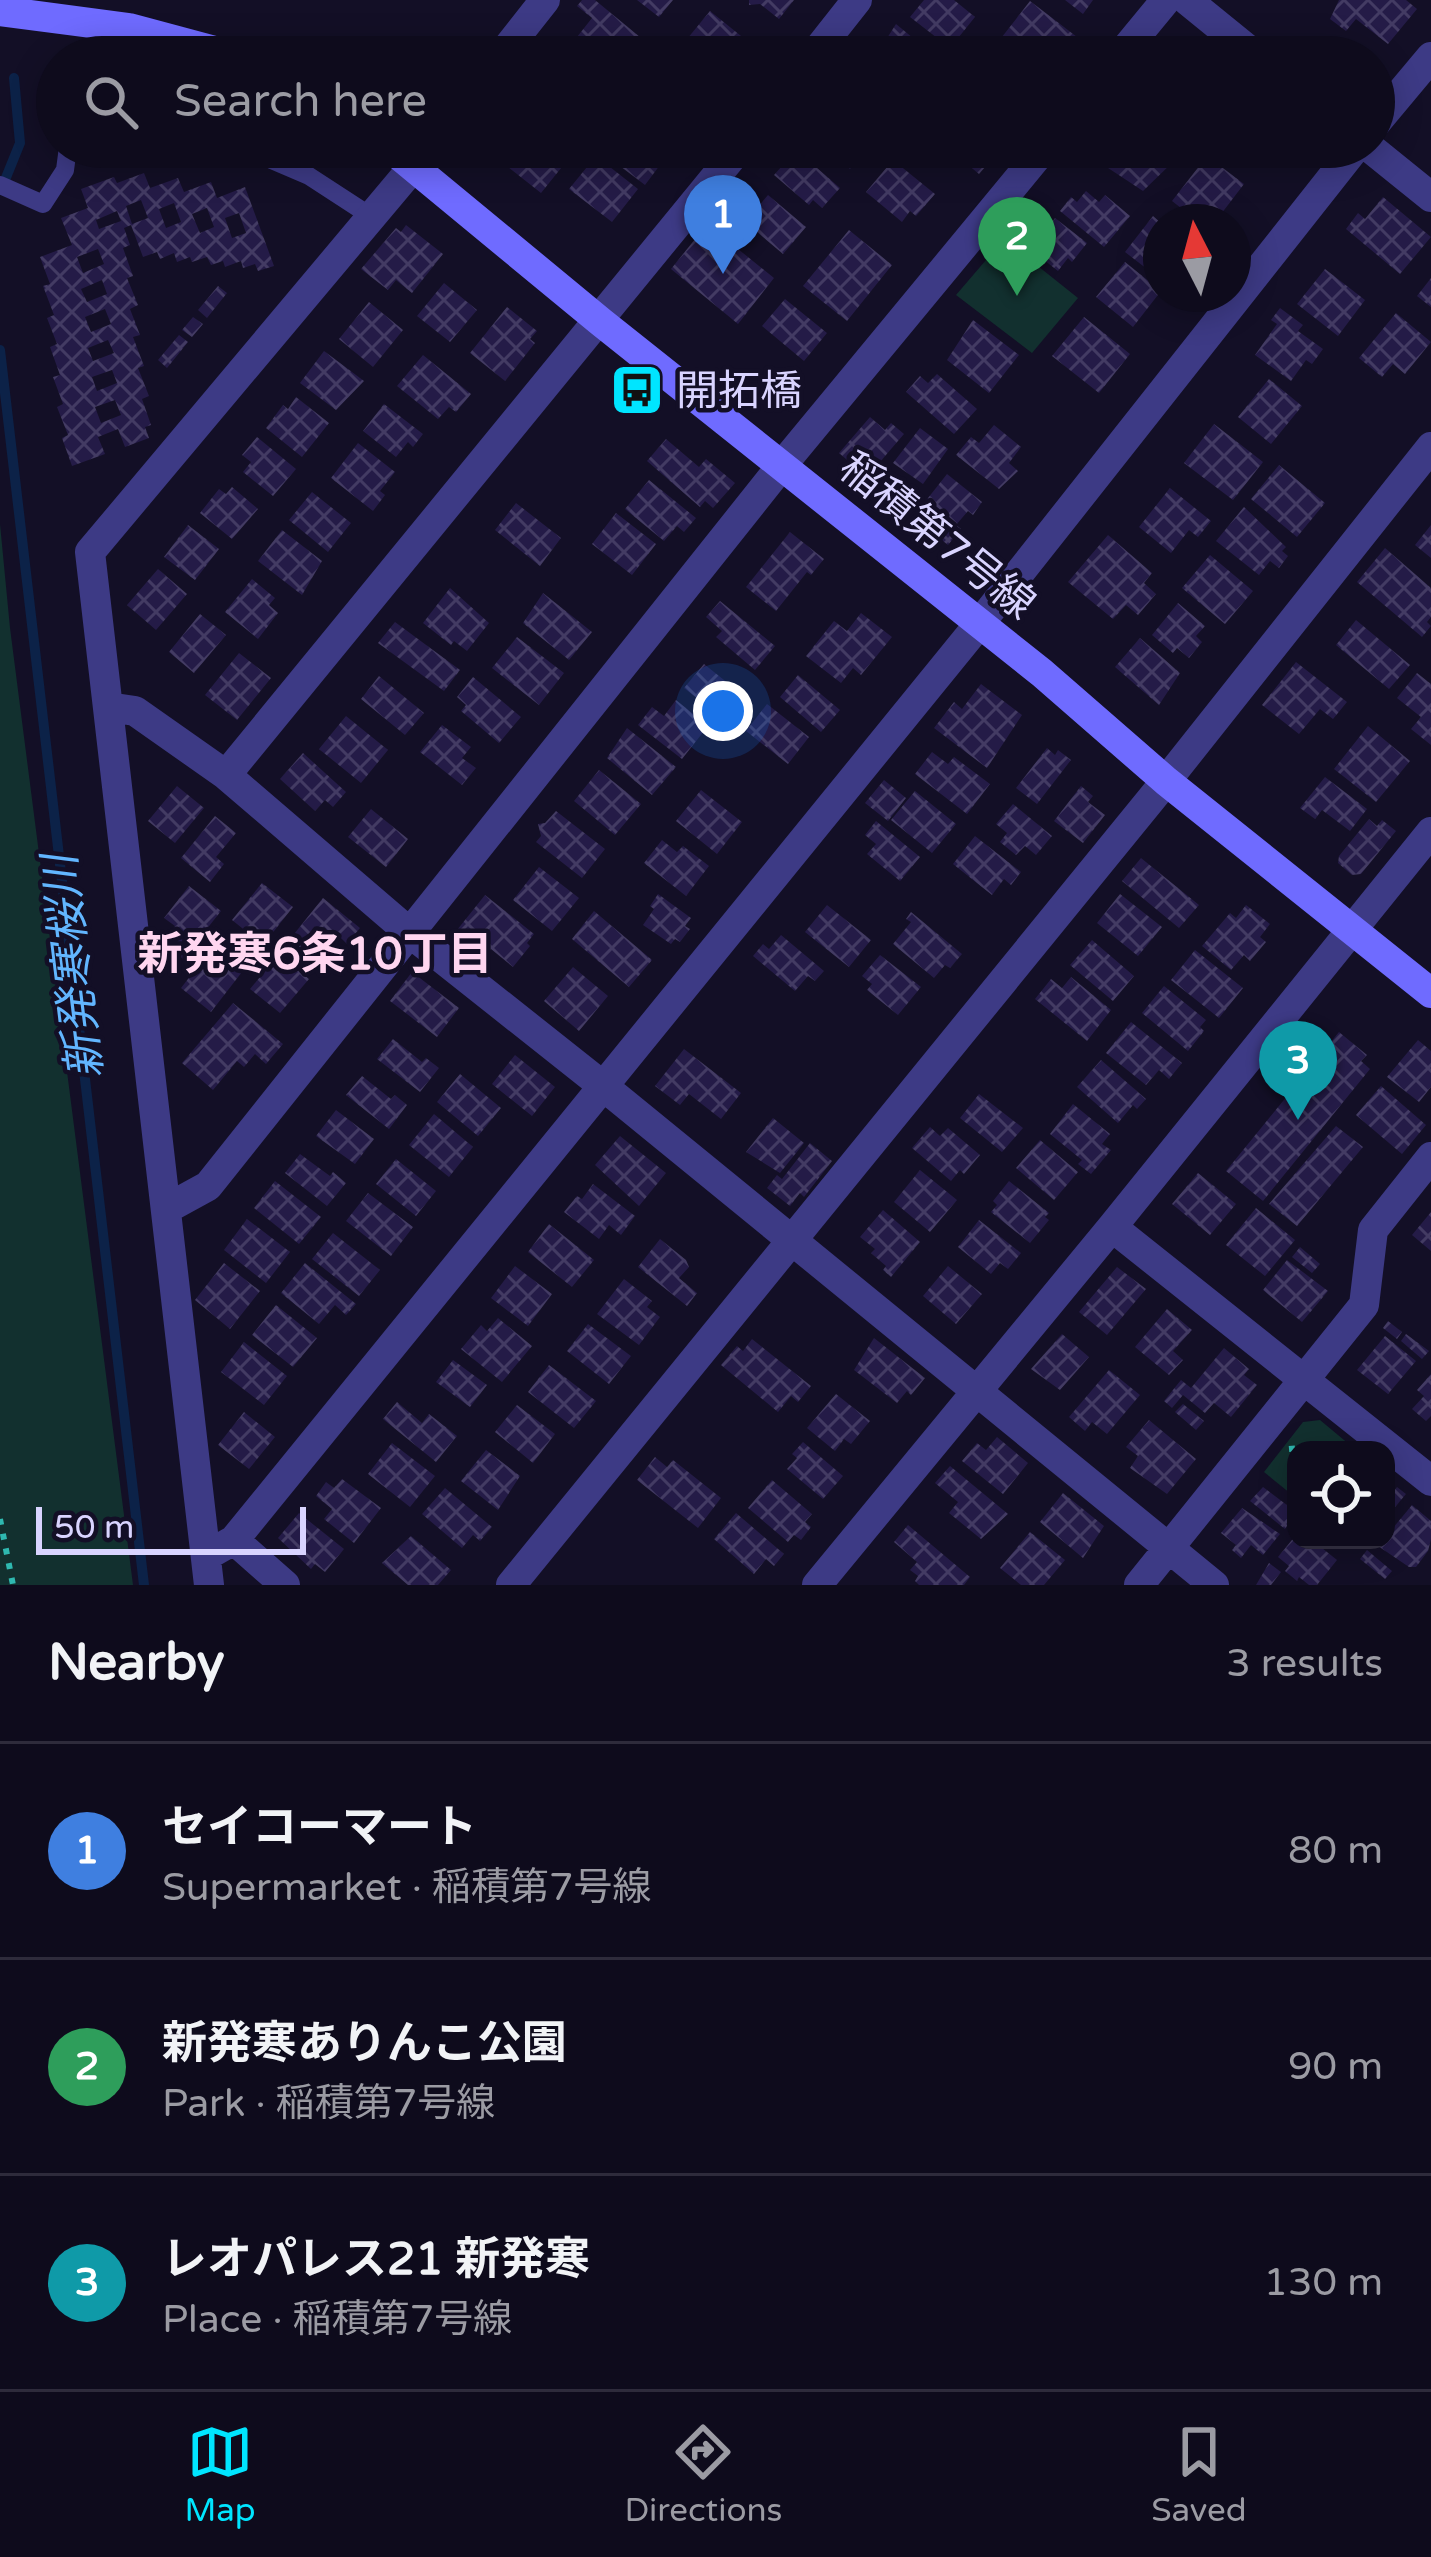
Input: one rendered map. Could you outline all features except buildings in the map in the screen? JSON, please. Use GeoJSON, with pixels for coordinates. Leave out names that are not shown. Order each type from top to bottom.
{"type":"FeatureCollection","features":[{"type":"Feature","properties":{"kind":"street"},"geometry":{"type":"LineString","coordinates":[[517,36],[545,0]]}},
{"type":"Feature","properties":{"kind":"street"},"geometry":{"type":"LineString","coordinates":[[829,36],[857,0]]}},
{"type":"Feature","properties":{"kind":"street"},"geometry":{"type":"LineString","coordinates":[[1136,36],[1166,0]]}},
{"type":"Feature","properties":{"kind":"street"},"geometry":{"type":"LineString","coordinates":[[1187,0],[1232,36]]}},
{"type":"Feature","properties":{"kind":"street"},"geometry":{"type":"LineString","coordinates":[[0,11],[160,36]]}},
{"type":"Feature","properties":{"kind":"street"},"geometry":{"type":"LineString","coordinates":[[1395,100],[1431,57]]}},
{"type":"Feature","properties":{"kind":"street"},"geometry":{"type":"LineString","coordinates":[[207,1570],[90,553],[413,168]]}},
{"type":"Feature","properties":{"kind":"street","name":"稲積第7号線"},"geometry":{"type":"LineString","coordinates":[[434,168],[601,322],[980,623],[1166,781],[1431,993]]}},
{"type":"Feature","properties":{"kind":"street"},"geometry":{"type":"LineString","coordinates":[[226,775],[723,168]]}},
{"type":"Feature","properties":{"kind":"street"},"geometry":{"type":"LineString","coordinates":[[166,1209],[208,1186],[783,464],[1028,168]]}},
{"type":"Feature","properties":{"kind":"street"},"geometry":{"type":"LineString","coordinates":[[207,1570],[980,623],[1339,168]]}},
{"type":"Feature","properties":{"kind":"street"},"geometry":{"type":"LineString","coordinates":[[1395,168],[1431,197]]}},
{"type":"Feature","properties":{"kind":"street"},"geometry":{"type":"LineString","coordinates":[[511,1585],[1166,781],[1431,447]]}},
{"type":"Feature","properties":{"kind":"street"},"geometry":{"type":"LineString","coordinates":[[108,707],[135,711],[226,775],[410,933],[1214,1585]]}},
{"type":"Feature","properties":{"kind":"street"},"geometry":{"type":"LineString","coordinates":[[817,1585],[1431,832]]}},
{"type":"Feature","properties":{"kind":"street"},"geometry":{"type":"LineString","coordinates":[[1139,1585],[1364,1305],[1372,1230],[1431,1156]]}},
{"type":"Feature","properties":{"kind":"street"},"geometry":{"type":"LineString","coordinates":[[1112,1228],[1431,1481]]}},
{"type":"Feature","properties":{"kind":"street"},"geometry":{"type":"LineString","coordinates":[[234,1540],[285,1585]]}},
{"type":"Feature","properties":{"kind":"lane"},"geometry":{"type":"LineString","coordinates":[[0,185],[43,204],[65,168]]}},
{"type":"Feature","properties":{"kind":"lane"},"geometry":{"type":"LineString","coordinates":[[290,168],[373,217]]}},
{"type":"Feature","properties":{"kind":"path"},"geometry":{"type":"LineString","coordinates":[[1273,1451],[1287,1450]]}},
{"type":"Feature","properties":{"kind":"path"},"geometry":{"type":"LineString","coordinates":[[0,1519],[13,1585]]}},
{"type":"Feature","properties":{"kind":"green space"},"geometry":{"type":"Polygon","coordinates":[[[1004,239],[1078,298],[1032,353],[956,295],[1004,239]]]}},
{"type":"Feature","properties":{"kind":"green space"},"geometry":{"type":"Polygon","coordinates":[[[0,524],[10,628],[133,1585],[0,1585],[0,524]]]}},
{"type":"Feature","properties":{"kind":"green space"},"geometry":{"type":"Polygon","coordinates":[[[1320,1420],[1345,1441],[1288,1441],[1303,1422],[1320,1420]]]}},
{"type":"Feature","properties":{"kind":"green space"},"geometry":{"type":"Polygon","coordinates":[[[1287,1443],[1287,1491],[1264,1472],[1287,1443]]]}},
{"type":"Feature","properties":{"kind":"waterway","name":"新発寒桜川"},"geometry":{"type":"LineString","coordinates":[[1,190],[20,143],[14,78]]}},
{"type":"Feature","properties":{"kind":"waterway","name":"新発寒桜川"},"geometry":{"type":"LineString","coordinates":[[0,350],[144,1585]]}},
{"type":"Feature","properties":{"kind":"place","name":"セイコーマート"},"geometry":{"type":"Point","coordinates":[723,274]}},
{"type":"Feature","properties":{"kind":"place","name":"新発寒ありんこ公園"},"geometry":{"type":"Point","coordinates":[1017,296]}},
{"type":"Feature","properties":{"kind":"place","name":"開拓橋"},"geometry":{"type":"Point","coordinates":[637,390]}},
{"type":"Feature","properties":{"kind":"place","name":"レオパレス21 新発寒"},"geometry":{"type":"Point","coordinates":[1298,1120]}},
{"type":"Feature","properties":{"kind":"district","name":"新発寒6条10丁目"},"geometry":{"type":"Point","coordinates":[315,953]}}]}
